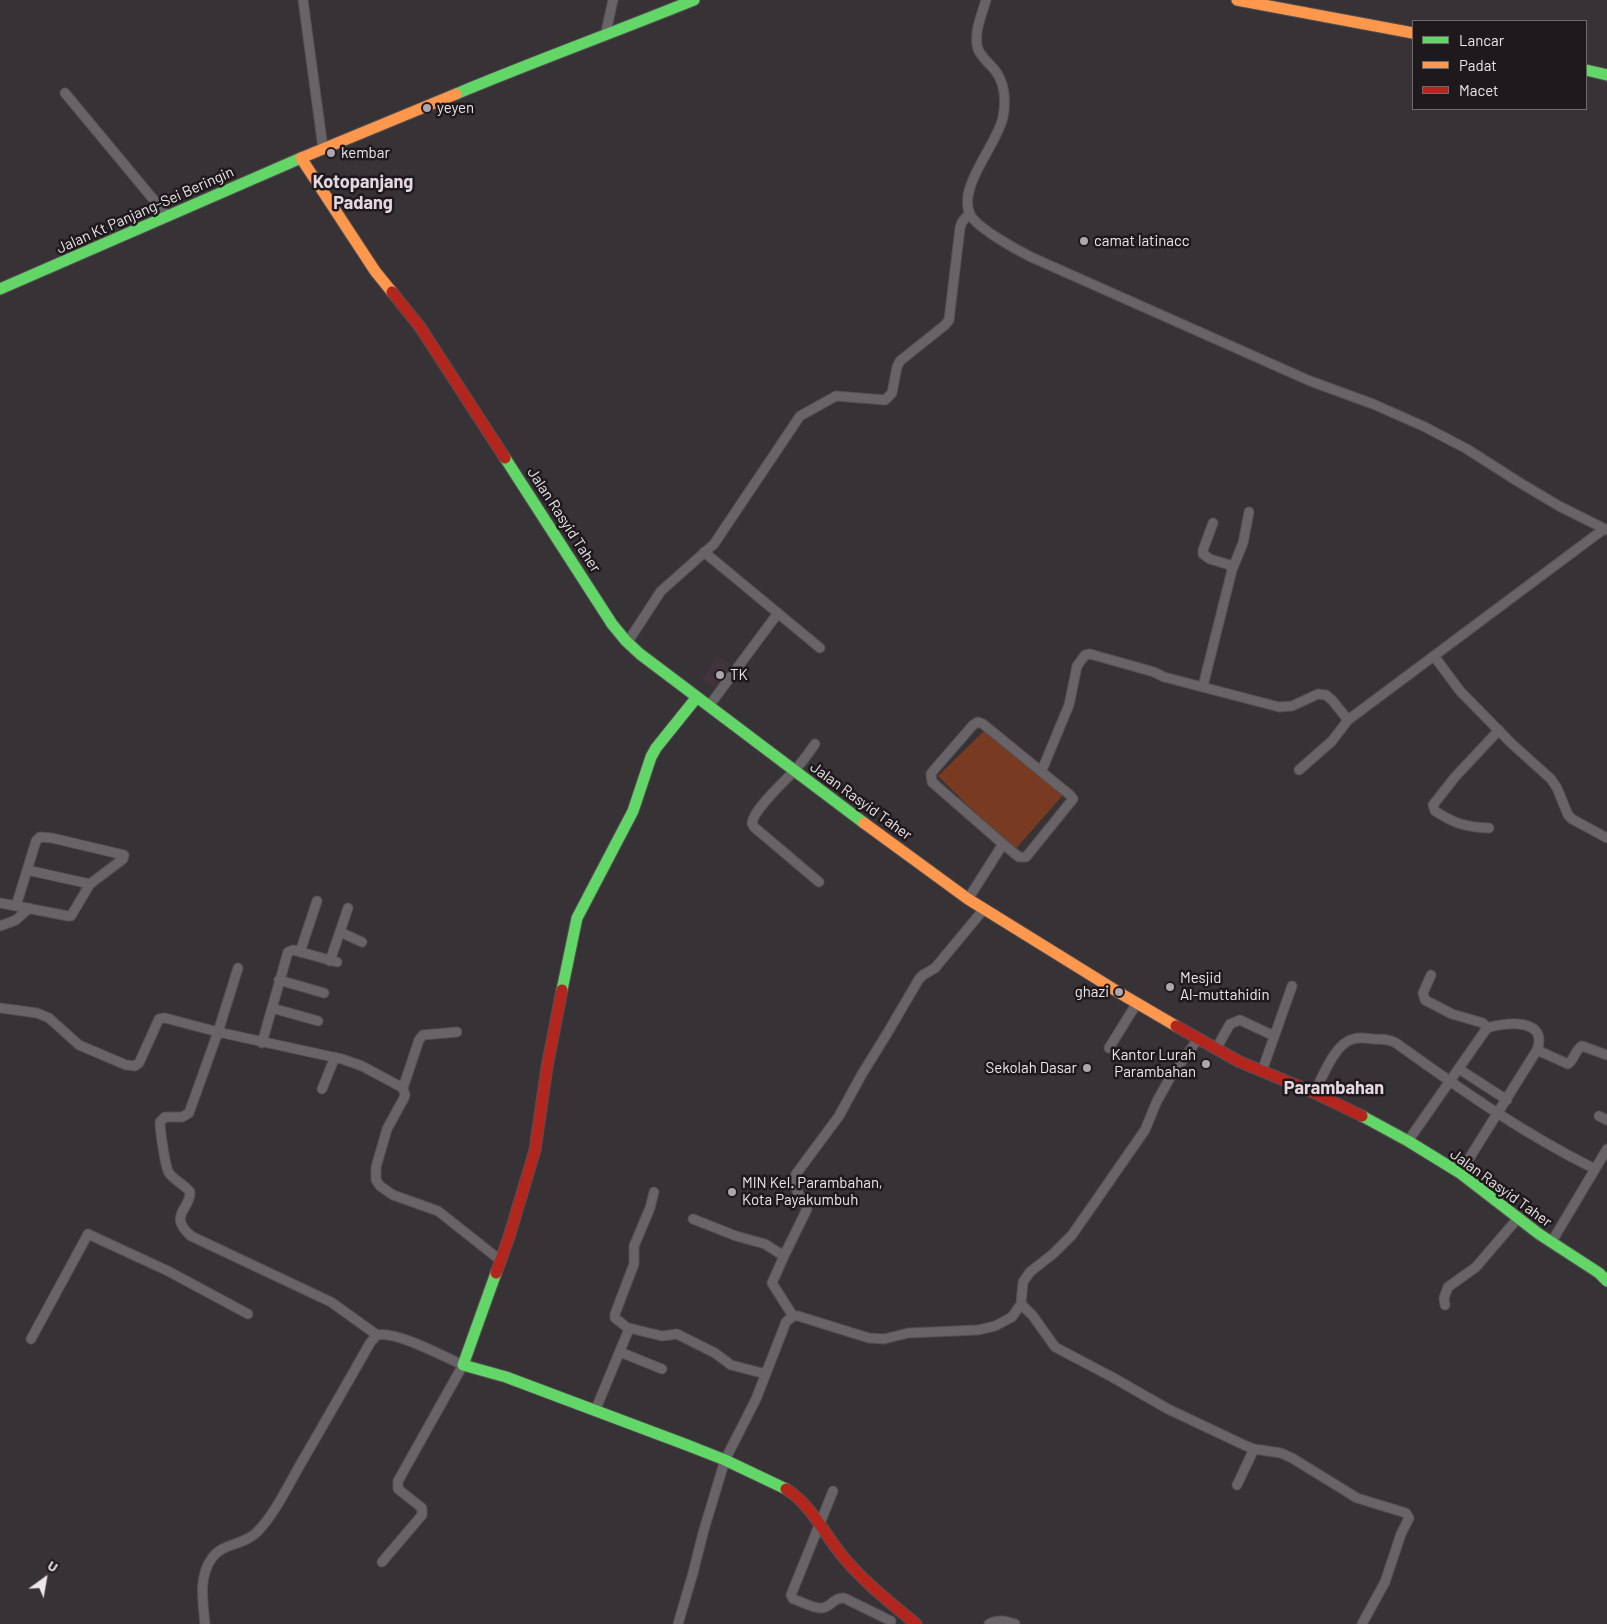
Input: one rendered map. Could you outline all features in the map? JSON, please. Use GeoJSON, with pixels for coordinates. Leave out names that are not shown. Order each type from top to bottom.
{"type":"FeatureCollection","features":[{"type":"Feature","properties":{"kind":"street"},"geometry":{"type":"LineString","coordinates":[[304,0],[323,148]]}},
{"type":"Feature","properties":{"kind":"street"},"geometry":{"type":"LineString","coordinates":[[605,36],[613,0]]}},
{"type":"Feature","properties":{"kind":"street"},"geometry":{"type":"LineString","coordinates":[[301,158],[540,59],[605,36],[694,0]]}},
{"type":"Feature","properties":{"kind":"street"},"geometry":{"type":"LineString","coordinates":[[986,0],[977,34],[978,48],[1002,82],[1004,96],[1003,116],[999,131],[972,180],[969,192],[969,207],[972,217],[996,237],[1031,258],[1310,381],[1373,404],[1425,427],[1467,449],[1517,481],[1606,530],[1348,720],[1332,741],[1298,770]]}},
{"type":"Feature","properties":{"kind":"street"},"geometry":{"type":"LineString","coordinates":[[1237,0],[1270,3],[1412,33]]}},
{"type":"Feature","properties":{"kind":"street"},"geometry":{"type":"LineString","coordinates":[[1587,70],[1607,75]]}},
{"type":"Feature","properties":{"kind":"street"},"geometry":{"type":"LineString","coordinates":[[65,93],[168,217]]}},
{"type":"Feature","properties":{"kind":"street","name":"Jalan Kt Panjang-Sei Beringin"},"geometry":{"type":"LineString","coordinates":[[0,288],[301,158]]}},
{"type":"Feature","properties":{"kind":"street","name":"Jalan Rasyid Taher"},"geometry":{"type":"LineString","coordinates":[[301,158],[375,270],[420,327],[459,384],[612,624],[628,642],[794,771],[968,899],[1198,1039],[1238,1061],[1352,1111],[1408,1141],[1460,1173],[1551,1243],[1599,1273],[1607,1281]]}},
{"type":"Feature","properties":{"kind":"street"},"geometry":{"type":"LineString","coordinates":[[628,642],[661,591],[714,544],[803,413],[836,396],[885,400],[892,393],[900,360],[948,322],[960,228],[962,222],[970,213]]}},
{"type":"Feature","properties":{"kind":"street"},"geometry":{"type":"LineString","coordinates":[[1203,686],[1233,566],[1243,543],[1249,512]]}},
{"type":"Feature","properties":{"kind":"street"},"geometry":{"type":"LineString","coordinates":[[1213,523],[1203,554],[1210,559],[1233,566]]}},
{"type":"Feature","properties":{"kind":"street"},"geometry":{"type":"LineString","coordinates":[[704,552],[820,648]]}},
{"type":"Feature","properties":{"kind":"street"},"geometry":{"type":"LineString","coordinates":[[709,706],[778,613]]}},
{"type":"Feature","properties":{"kind":"street"},"geometry":{"type":"LineString","coordinates":[[1042,770],[1068,704],[1077,666],[1085,656],[1096,655],[1164,677],[1279,707],[1298,704],[1318,694],[1326,695],[1348,720]]}},
{"type":"Feature","properties":{"kind":"street"},"geometry":{"type":"LineString","coordinates":[[1434,656],[1460,691],[1552,779],[1568,815],[1607,838]]}},
{"type":"Feature","properties":{"kind":"street"},"geometry":{"type":"LineString","coordinates":[[382,1562],[422,1515],[422,1508],[398,1489],[398,1481],[463,1365],[509,1237],[535,1150],[547,1067],[576,918],[633,811],[653,753],[697,697]]}},
{"type":"Feature","properties":{"kind":"street"},"geometry":{"type":"LineString","coordinates":[[978,722],[1042,770],[1072,796],[1072,801],[1026,858],[1018,857],[1003,844],[932,782],[932,773],[973,725],[978,722]]}},
{"type":"Feature","properties":{"kind":"street"},"geometry":{"type":"LineString","coordinates":[[1489,828],[1461,825],[1435,811],[1433,804],[1499,730]]}},
{"type":"Feature","properties":{"kind":"street"},"geometry":{"type":"LineString","coordinates":[[815,744],[794,771],[756,813],[752,823],[819,882]]}},
{"type":"Feature","properties":{"kind":"street"},"geometry":{"type":"LineString","coordinates":[[0,903],[16,906],[29,908],[71,916],[90,884],[123,859],[124,855],[52,838],[40,837],[36,841],[16,906]]}},
{"type":"Feature","properties":{"kind":"street"},"geometry":{"type":"LineString","coordinates":[[968,899],[1003,844]]}},
{"type":"Feature","properties":{"kind":"street"},"geometry":{"type":"LineString","coordinates":[[27,870],[90,884]]}},
{"type":"Feature","properties":{"kind":"street"},"geometry":{"type":"LineString","coordinates":[[300,952],[317,901]]}},
{"type":"Feature","properties":{"kind":"street"},"geometry":{"type":"LineString","coordinates":[[0,926],[16,920],[29,908]]}},
{"type":"Feature","properties":{"kind":"street"},"geometry":{"type":"LineString","coordinates":[[262,1042],[288,952],[292,950],[333,961],[348,908]]}},
{"type":"Feature","properties":{"kind":"street"},"geometry":{"type":"LineString","coordinates":[[793,1316],[772,1282],[807,1209],[795,1188],[794,1178],[839,1116],[919,979],[935,968],[984,909]]}},
{"type":"Feature","properties":{"kind":"street"},"geometry":{"type":"LineString","coordinates":[[340,932],[362,942]]}},
{"type":"Feature","properties":{"kind":"street"},"geometry":{"type":"LineString","coordinates":[[238,968],[218,1032],[189,1113],[182,1117],[165,1117],[160,1122],[168,1170],[190,1192],[180,1218],[182,1225],[191,1236],[331,1302],[376,1335]]}},
{"type":"Feature","properties":{"kind":"street"},"geometry":{"type":"LineString","coordinates":[[1430,975],[1423,993],[1425,1000],[1452,1014],[1483,1023],[1487,1028]]}},
{"type":"Feature","properties":{"kind":"street"},"geometry":{"type":"LineString","coordinates":[[279,980],[324,994]]}},
{"type":"Feature","properties":{"kind":"street"},"geometry":{"type":"LineString","coordinates":[[1262,1071],[1292,986]]}},
{"type":"Feature","properties":{"kind":"street"},"geometry":{"type":"LineString","coordinates":[[1109,1048],[1137,1003]]}},
{"type":"Feature","properties":{"kind":"street"},"geometry":{"type":"LineString","coordinates":[[0,1008],[37,1014],[48,1018],[76,1043],[133,1066],[139,1063],[159,1019],[165,1018],[218,1032],[335,1057],[362,1066],[403,1088],[406,1095],[384,1136],[376,1167],[376,1180],[380,1186],[393,1195],[438,1211],[500,1260]]}},
{"type":"Feature","properties":{"kind":"street"},"geometry":{"type":"LineString","coordinates":[[272,1008],[318,1021]]}},
{"type":"Feature","properties":{"kind":"street"},"geometry":{"type":"LineString","coordinates":[[1216,1048],[1230,1024],[1240,1020],[1274,1036]]}},
{"type":"Feature","properties":{"kind":"street"},"geometry":{"type":"LineString","coordinates":[[1408,1141],[1487,1028],[1496,1025],[1514,1024],[1529,1026],[1540,1035],[1537,1050],[1460,1173]]}},
{"type":"Feature","properties":{"kind":"street"},"geometry":{"type":"LineString","coordinates":[[403,1088],[419,1040],[423,1035],[457,1032]]}},
{"type":"Feature","properties":{"kind":"street"},"geometry":{"type":"LineString","coordinates":[[1314,1093],[1338,1050],[1351,1040],[1362,1038],[1393,1041],[1498,1114],[1556,1150],[1595,1169]]}},
{"type":"Feature","properties":{"kind":"street"},"geometry":{"type":"LineString","coordinates":[[678,1624],[703,1533],[726,1460],[766,1374],[786,1322],[793,1316],[804,1317],[869,1338],[884,1340],[901,1334],[978,1330],[994,1326],[1012,1317],[1021,1304],[1022,1282],[1030,1272],[1054,1253],[1072,1235],[1145,1130],[1157,1101],[1170,1078],[1198,1039]]}},
{"type":"Feature","properties":{"kind":"street"},"geometry":{"type":"LineString","coordinates":[[1537,1050],[1568,1064],[1582,1046],[1607,1055]]}},
{"type":"Feature","properties":{"kind":"street"},"geometry":{"type":"LineString","coordinates":[[322,1089],[335,1057]]}},
{"type":"Feature","properties":{"kind":"street"},"geometry":{"type":"LineString","coordinates":[[1459,1070],[1507,1100]]}},
{"type":"Feature","properties":{"kind":"street"},"geometry":{"type":"LineString","coordinates":[[1551,1243],[1607,1149]]}},
{"type":"Feature","properties":{"kind":"street"},"geometry":{"type":"LineString","coordinates":[[654,1192],[650,1208],[634,1246],[634,1264],[615,1314],[616,1319],[629,1328],[662,1336],[677,1334],[715,1353],[731,1365],[766,1374]]}},
{"type":"Feature","properties":{"kind":"street"},"geometry":{"type":"LineString","coordinates":[[1445,1305],[1444,1298],[1448,1287],[1476,1267],[1518,1218]]}},
{"type":"Feature","properties":{"kind":"street"},"geometry":{"type":"LineString","coordinates":[[693,1219],[736,1236],[765,1244],[784,1256]]}},
{"type":"Feature","properties":{"kind":"street"},"geometry":{"type":"LineString","coordinates":[[30,1339],[88,1234],[168,1271],[248,1314]]}},
{"type":"Feature","properties":{"kind":"street"},"geometry":{"type":"LineString","coordinates":[[1021,1304],[1034,1316],[1055,1346],[1168,1409],[1254,1449],[1281,1453],[1357,1498],[1408,1515],[1408,1521],[1400,1534],[1385,1582],[1362,1624]]}},
{"type":"Feature","properties":{"kind":"street"},"geometry":{"type":"LineString","coordinates":[[595,1411],[629,1328]]}},
{"type":"Feature","properties":{"kind":"street"},"geometry":{"type":"LineString","coordinates":[[205,1624],[203,1579],[212,1556],[257,1533],[277,1505],[376,1335],[383,1333],[404,1339],[463,1365],[506,1377],[726,1460],[783,1487],[796,1495],[806,1505],[844,1558],[872,1588],[916,1624]]}},
{"type":"Feature","properties":{"kind":"street"},"geometry":{"type":"LineString","coordinates":[[620,1352],[662,1369]]}},
{"type":"Feature","properties":{"kind":"street"},"geometry":{"type":"LineString","coordinates":[[1237,1486],[1254,1449]]}},
{"type":"Feature","properties":{"kind":"street"},"geometry":{"type":"LineString","coordinates":[[832,1491],[820,1526],[790,1593],[792,1597],[821,1608],[836,1598],[844,1598],[891,1620]]}},
{"type":"Feature","properties":{"kind":"street"},"geometry":{"type":"LineString","coordinates":[[988,1624],[993,1621],[1003,1621],[1015,1624]]}},
{"type":"Feature","properties":{"kind":"shaded area","name":"TK"},"geometry":{"type":"Polygon","coordinates":[[[717,656],[738,669],[726,694],[702,680],[717,656]]]}},
{"type":"Feature","properties":{"kind":"shaded area"},"geometry":{"type":"Polygon","coordinates":[[[986,729],[1063,795],[1014,851],[938,776],[986,729]]]}},
{"type":"Feature","properties":{"kind":"traffic: fast"},"geometry":{"type":"LineString","coordinates":[[456,94],[694,0]]}},
{"type":"Feature","properties":{"kind":"traffic: fast"},"geometry":{"type":"LineString","coordinates":[[1587,70],[1607,75]]}},
{"type":"Feature","properties":{"kind":"traffic: fast"},"geometry":{"type":"LineString","coordinates":[[0,289],[301,158]]}},
{"type":"Feature","properties":{"kind":"traffic: fast"},"geometry":{"type":"LineString","coordinates":[[505,458],[612,624],[626,641],[640,654],[864,823]]}},
{"type":"Feature","properties":{"kind":"traffic: fast"},"geometry":{"type":"LineString","coordinates":[[562,990],[577,918],[633,811],[651,757],[656,748],[697,697]]}},
{"type":"Feature","properties":{"kind":"traffic: fast"},"geometry":{"type":"LineString","coordinates":[[1362,1116],[1408,1141],[1460,1173],[1539,1234],[1599,1273],[1607,1281]]}},
{"type":"Feature","properties":{"kind":"traffic: fast"},"geometry":{"type":"LineString","coordinates":[[496,1273],[463,1365],[506,1377],[687,1445],[725,1460],[786,1489]]}},
{"type":"Feature","properties":{"kind":"traffic: slow"},"geometry":{"type":"LineString","coordinates":[[1237,0],[1412,33]]}},
{"type":"Feature","properties":{"kind":"traffic: slow"},"geometry":{"type":"LineString","coordinates":[[392,292],[375,271],[301,158],[456,94]]}},
{"type":"Feature","properties":{"kind":"traffic: slow"},"geometry":{"type":"LineString","coordinates":[[864,823],[968,899],[1176,1026]]}},
{"type":"Feature","properties":{"kind":"traffic: jam"},"geometry":{"type":"LineString","coordinates":[[392,292],[420,327],[505,458]]}},
{"type":"Feature","properties":{"kind":"traffic: jam"},"geometry":{"type":"LineString","coordinates":[[496,1273],[509,1237],[535,1150],[547,1067],[562,990]]}},
{"type":"Feature","properties":{"kind":"traffic: jam"},"geometry":{"type":"LineString","coordinates":[[1176,1026],[1238,1061],[1317,1094],[1362,1116]]}},
{"type":"Feature","properties":{"kind":"traffic: jam"},"geometry":{"type":"LineString","coordinates":[[786,1489],[811,1512],[838,1550],[861,1577],[916,1624]]}},
{"type":"Feature","properties":{"kind":"place","name":"yeyen"},"geometry":{"type":"Point","coordinates":[427,108]}},
{"type":"Feature","properties":{"kind":"place","name":"kembar"},"geometry":{"type":"Point","coordinates":[331,153]}},
{"type":"Feature","properties":{"kind":"place","name":"camat latinacc"},"geometry":{"type":"Point","coordinates":[1084,241]}},
{"type":"Feature","properties":{"kind":"place","name":"TK"},"geometry":{"type":"Point","coordinates":[720,675]}},
{"type":"Feature","properties":{"kind":"place","name":"Mesjid Al-muttahidin"},"geometry":{"type":"Point","coordinates":[1170,987]}},
{"type":"Feature","properties":{"kind":"place","name":"ghazi"},"geometry":{"type":"Point","coordinates":[1119,992]}},
{"type":"Feature","properties":{"kind":"place","name":"Kantor Lurah Parambahan"},"geometry":{"type":"Point","coordinates":[1206,1064]}},
{"type":"Feature","properties":{"kind":"place","name":"Sekolah Dasar"},"geometry":{"type":"Point","coordinates":[1087,1068]}},
{"type":"Feature","properties":{"kind":"place","name":"MIN Kel. Parambahan, Kota Payakumbuh"},"geometry":{"type":"Point","coordinates":[732,1192]}},
{"type":"Feature","properties":{"kind":"district","name":"Kotopanjang Padang"},"geometry":{"type":"Point","coordinates":[363,192]}},
{"type":"Feature","properties":{"kind":"district","name":"Parambahan"},"geometry":{"type":"Point","coordinates":[1334,1088]}}]}
